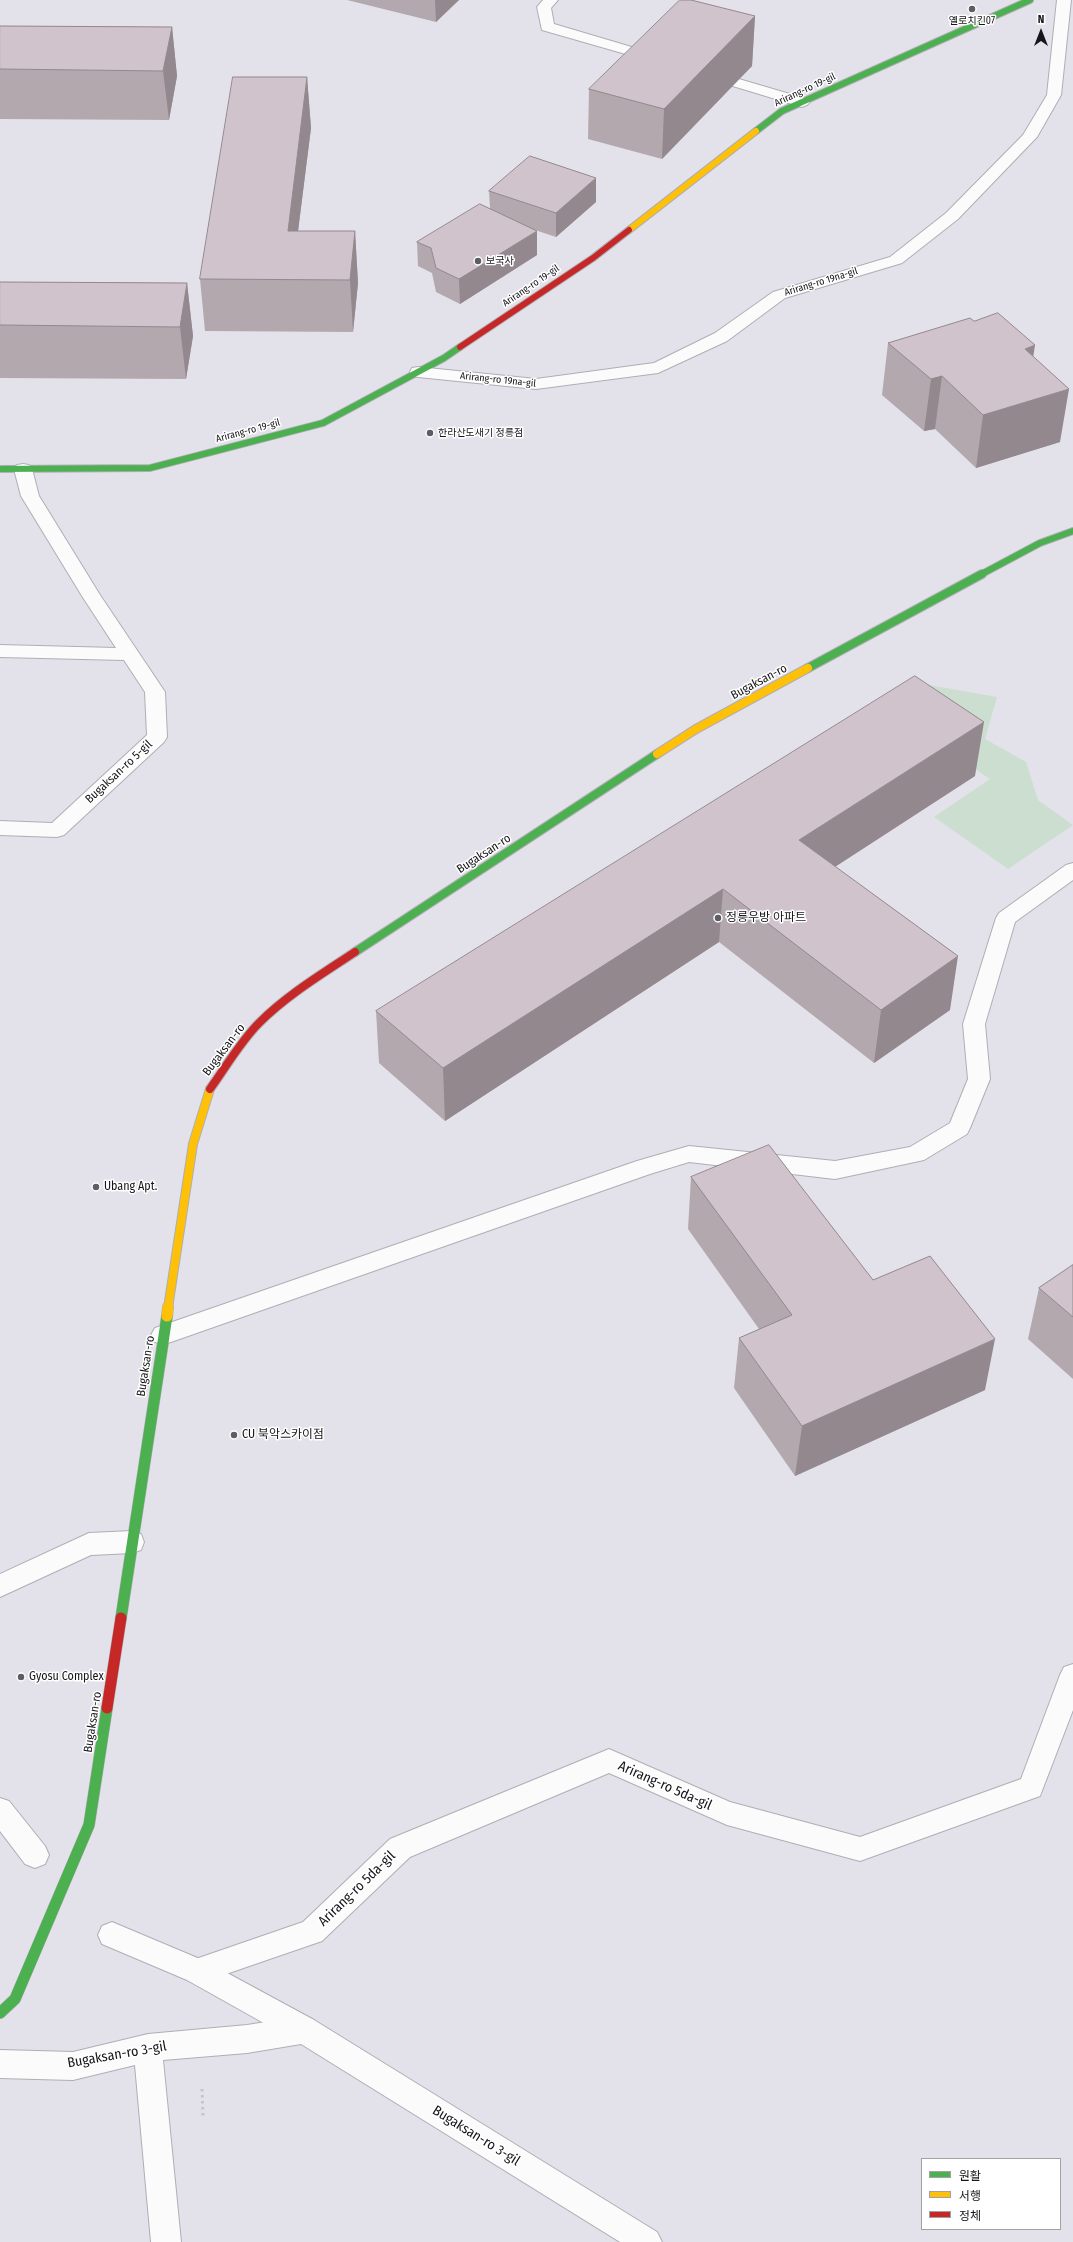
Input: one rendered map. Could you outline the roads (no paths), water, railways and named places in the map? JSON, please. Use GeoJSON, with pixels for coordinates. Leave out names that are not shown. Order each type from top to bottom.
{"type":"FeatureCollection","features":[{"type":"Feature","properties":{"kind":"street"},"geometry":{"type":"LineString","coordinates":[[551,0],[544,7],[547,27],[667,62]]}},
{"type":"Feature","properties":{"kind":"street","name":"Arirang-ro 19-gil"},"geometry":{"type":"LineString","coordinates":[[0,469],[150,468],[323,424],[444,358],[593,258],[782,111],[1030,0]]}},
{"type":"Feature","properties":{"kind":"street","name":"Arirang-ro 19na-gil"},"geometry":{"type":"LineString","coordinates":[[418,372],[536,384],[658,368],[721,337],[779,295],[896,260],[952,216],[1029,137],[1054,94],[1064,0]]}},
{"type":"Feature","properties":{"kind":"street"},"geometry":{"type":"LineString","coordinates":[[697,71],[802,102]]}},
{"type":"Feature","properties":{"kind":"street","name":"Bugaksan-ro 5-gil"},"geometry":{"type":"LineString","coordinates":[[0,828],[57,830],[157,737],[155,692],[91,596],[30,496],[23,469]]}},
{"type":"Feature","properties":{"kind":"street","name":"Bugaksan-ro"},"geometry":{"type":"LineString","coordinates":[[0,2013],[15,1999],[89,1825],[193,1144],[207,1093],[232,1057],[265,1017],[309,982],[696,729],[1040,543],[1073,530]]}},
{"type":"Feature","properties":{"kind":"street"},"geometry":{"type":"LineString","coordinates":[[0,651],[130,654]]}},
{"type":"Feature","properties":{"kind":"street"},"geometry":{"type":"LineString","coordinates":[[163,1335],[638,1169],[690,1154],[835,1170],[916,1154],[959,1128],[979,1080],[974,1024],[1006,918],[1073,870]]}},
{"type":"Feature","properties":{"kind":"street"},"geometry":{"type":"LineString","coordinates":[[0,1586],[89,1544],[132,1542]]}},
{"type":"Feature","properties":{"kind":"street","name":"Arirang-ro 5da-gil"},"geometry":{"type":"LineString","coordinates":[[197,1971],[312,1932],[400,1848],[609,1761],[727,1813],[860,1849],[1031,1787],[1073,1675]]}},
{"type":"Feature","properties":{"kind":"street"},"geometry":{"type":"LineString","coordinates":[[0,1810],[36,1855]]}},
{"type":"Feature","properties":{"kind":"street","name":"Bugaksan-ro 3-gil"},"geometry":{"type":"LineString","coordinates":[[112,1935],[197,1971],[304,2030],[647,2242]]}},
{"type":"Feature","properties":{"kind":"street","name":"Bugaksan-ro 3-gil"},"geometry":{"type":"LineString","coordinates":[[0,2064],[74,2066],[148,2048],[247,2039],[304,2030]]}},
{"type":"Feature","properties":{"kind":"street"},"geometry":{"type":"LineString","coordinates":[[148,2048],[166,2242]]}},
{"type":"Feature","properties":{"kind":"place","name":"옐로치킨07"},"geometry":{"type":"Point","coordinates":[972,9]}},
{"type":"Feature","properties":{"kind":"place","name":"보국사"},"geometry":{"type":"Point","coordinates":[478,261]}},
{"type":"Feature","properties":{"kind":"place","name":"한라산도새기 정릉점"},"geometry":{"type":"Point","coordinates":[430,433]}},
{"type":"Feature","properties":{"kind":"place","name":"정릉우방 아파트"},"geometry":{"type":"Point","coordinates":[718,918]}},
{"type":"Feature","properties":{"kind":"place","name":"Ubang Apt."},"geometry":{"type":"Point","coordinates":[96,1187]}},
{"type":"Feature","properties":{"kind":"place","name":"CU 북악스카이점"},"geometry":{"type":"Point","coordinates":[234,1435]}},
{"type":"Feature","properties":{"kind":"place","name":"Gyosu Complex"},"geometry":{"type":"Point","coordinates":[21,1677]}}]}
